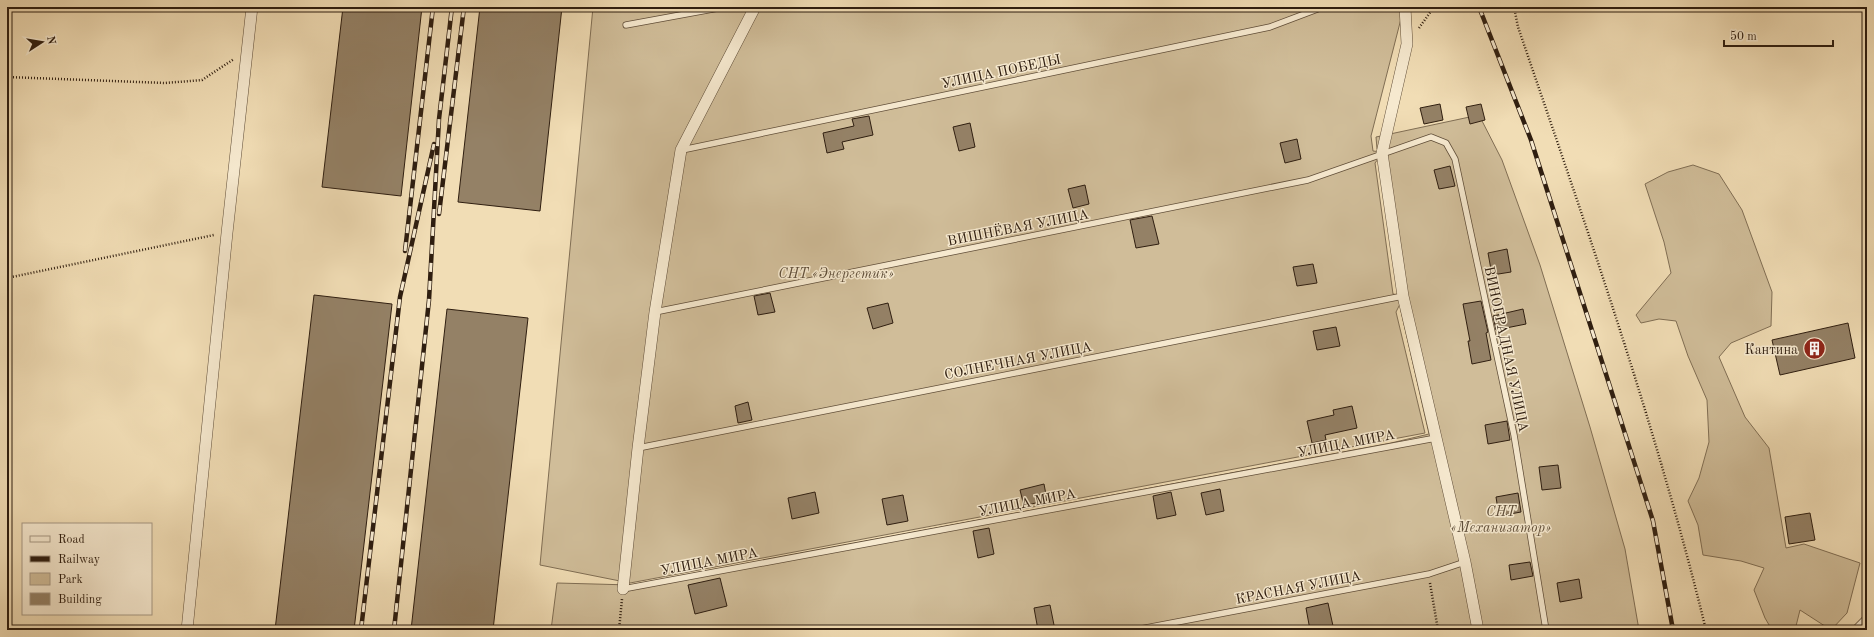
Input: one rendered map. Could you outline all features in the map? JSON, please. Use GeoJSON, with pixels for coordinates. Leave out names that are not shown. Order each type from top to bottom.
{"type":"FeatureCollection","features":[{"type":"Feature","properties":{"kind":"street"},"geometry":{"type":"LineString","coordinates":[[187,630],[227,233],[252,7]]}},
{"type":"Feature","properties":{"kind":"street"},"geometry":{"type":"LineString","coordinates":[[623,589],[638,448],[656,312],[681,150],[755,7]]}},
{"type":"Feature","properties":{"kind":"street"},"geometry":{"type":"LineString","coordinates":[[1405,7],[1407,44],[1382,153],[1403,296],[1465,562],[1478,630]]}},
{"type":"Feature","properties":{"kind":"lane"},"geometry":{"type":"LineString","coordinates":[[626,24],[724,7]]}},
{"type":"Feature","properties":{"kind":"lane","name":"УЛИЦА ПОБЕДЫ"},"geometry":{"type":"LineString","coordinates":[[681,150],[1270,27],[1323,7]]}},
{"type":"Feature","properties":{"kind":"lane","name":"ВИНОГРАДНАЯ УЛИЦА"},"geometry":{"type":"LineString","coordinates":[[1382,153],[1431,137],[1446,143],[1455,159],[1514,435],[1546,630]]}},
{"type":"Feature","properties":{"kind":"lane","name":"ВИШНЁВАЯ УЛИЦА"},"geometry":{"type":"LineString","coordinates":[[656,312],[1308,180],[1382,153]]}},
{"type":"Feature","properties":{"kind":"lane","name":"СОЛНЕЧНАЯ УЛИЦА"},"geometry":{"type":"LineString","coordinates":[[638,448],[1403,296]]}},
{"type":"Feature","properties":{"kind":"lane","name":"УЛИЦА МИРА"},"geometry":{"type":"LineString","coordinates":[[623,589],[1436,438]]}},
{"type":"Feature","properties":{"kind":"lane","name":"КРАСНАЯ УЛИЦА"},"geometry":{"type":"LineString","coordinates":[[1135,630],[1429,574],[1465,562]]}},
{"type":"Feature","properties":{"kind":"lane"},"geometry":{"type":"LineString","coordinates":[[1854,630],[1867,617]]}},
{"type":"Feature","properties":{"kind":"path"},"geometry":{"type":"LineString","coordinates":[[1407,44],[1434,7]]}},
{"type":"Feature","properties":{"kind":"path"},"geometry":{"type":"LineString","coordinates":[[1514,7],[1518,27],[1613,307],[1688,557],[1706,630]]}},
{"type":"Feature","properties":{"kind":"path"},"geometry":{"type":"LineString","coordinates":[[7,77],[165,83],[202,80],[248,49]]}},
{"type":"Feature","properties":{"kind":"path"},"geometry":{"type":"LineString","coordinates":[[7,278],[227,233]]}},
{"type":"Feature","properties":{"kind":"path"},"geometry":{"type":"LineString","coordinates":[[1429,574],[1438,630]]}},
{"type":"Feature","properties":{"kind":"path"},"geometry":{"type":"LineString","coordinates":[[619,630],[623,589]]}},
{"type":"Feature","properties":{"kind":"green space","name":"СНТ «Энергетик»"},"geometry":{"type":"Polygon","coordinates":[[[593,7],[1404,7],[1371,136],[1373,151],[1382,152],[1377,149],[1376,137],[1479,115],[1502,160],[1540,265],[1590,427],[1625,549],[1639,630],[551,630],[557,583],[631,585],[1391,443],[1429,434],[1401,311],[1403,298],[1396,312],[1425,433],[630,583],[540,565],[593,7]],[[1382,154],[1375,163],[1393,294],[1399,295],[1382,154]]]}},
{"type":"Feature","properties":{"kind":"green space"},"geometry":{"type":"Polygon","coordinates":[[[1693,165],[1719,174],[1742,210],[1772,292],[1771,326],[1731,343],[1719,357],[1745,417],[1769,448],[1786,548],[1804,544],[1860,563],[1847,613],[1831,630],[1800,610],[1795,630],[1772,630],[1765,618],[1754,590],[1764,568],[1741,561],[1703,555],[1698,525],[1688,501],[1699,478],[1709,442],[1707,400],[1688,356],[1676,321],[1659,319],[1641,323],[1636,315],[1671,273],[1664,242],[1645,184],[1668,172],[1693,165]]]}},
{"type":"Feature","properties":{"kind":"building"},"geometry":{"type":"Polygon","coordinates":[[[343,7],[422,7],[401,196],[322,187],[343,7]]]}},
{"type":"Feature","properties":{"kind":"building"},"geometry":{"type":"Polygon","coordinates":[[[480,7],[562,7],[540,211],[458,202],[480,7]]]}},
{"type":"Feature","properties":{"kind":"building"},"geometry":{"type":"Polygon","coordinates":[[[1440,104],[1443,120],[1424,124],[1420,108],[1440,104]]]}},
{"type":"Feature","properties":{"kind":"building"},"geometry":{"type":"Polygon","coordinates":[[[1481,104],[1485,120],[1470,124],[1466,107],[1481,104]]]}},
{"type":"Feature","properties":{"kind":"building"},"geometry":{"type":"Polygon","coordinates":[[[869,116],[873,135],[842,142],[844,149],[827,153],[823,133],[854,126],[852,119],[869,116]]]}},
{"type":"Feature","properties":{"kind":"building"},"geometry":{"type":"Polygon","coordinates":[[[970,123],[975,147],[959,151],[953,127],[970,123]]]}},
{"type":"Feature","properties":{"kind":"building"},"geometry":{"type":"Polygon","coordinates":[[[1297,139],[1301,159],[1285,163],[1280,143],[1297,139]]]}},
{"type":"Feature","properties":{"kind":"building"},"geometry":{"type":"Polygon","coordinates":[[[1450,166],[1455,186],[1439,189],[1434,170],[1450,166]]]}},
{"type":"Feature","properties":{"kind":"building"},"geometry":{"type":"Polygon","coordinates":[[[1085,185],[1089,204],[1073,208],[1068,189],[1085,185]]]}},
{"type":"Feature","properties":{"kind":"building"},"geometry":{"type":"Polygon","coordinates":[[[1152,216],[1159,244],[1136,248],[1130,220],[1152,216]]]}},
{"type":"Feature","properties":{"kind":"building"},"geometry":{"type":"Polygon","coordinates":[[[1507,249],[1511,272],[1492,275],[1488,253],[1507,249]]]}},
{"type":"Feature","properties":{"kind":"building"},"geometry":{"type":"Polygon","coordinates":[[[1313,264],[1317,283],[1297,286],[1293,267],[1313,264]]]}},
{"type":"Feature","properties":{"kind":"building"},"geometry":{"type":"Polygon","coordinates":[[[770,293],[775,312],[758,315],[754,296],[770,293]]]}},
{"type":"Feature","properties":{"kind":"building"},"geometry":{"type":"Polygon","coordinates":[[[314,295],[392,304],[354,630],[275,630],[314,295]]]}},
{"type":"Feature","properties":{"kind":"building"},"geometry":{"type":"Polygon","coordinates":[[[1481,301],[1488,332],[1486,333],[1491,360],[1472,364],[1468,341],[1470,341],[1463,304],[1481,301]]]}},
{"type":"Feature","properties":{"kind":"building"},"geometry":{"type":"Polygon","coordinates":[[[888,303],[893,323],[873,329],[867,308],[888,303]]]}},
{"type":"Feature","properties":{"kind":"building"},"geometry":{"type":"Polygon","coordinates":[[[447,309],[528,318],[493,630],[411,630],[447,309]]]}},
{"type":"Feature","properties":{"kind":"building"},"geometry":{"type":"Polygon","coordinates":[[[1523,309],[1526,324],[1496,330],[1493,316],[1523,309]]]}},
{"type":"Feature","properties":{"kind":"building","name":"Кантина"},"geometry":{"type":"Polygon","coordinates":[[[1848,323],[1855,358],[1780,375],[1772,340],[1848,323]]]}},
{"type":"Feature","properties":{"kind":"building"},"geometry":{"type":"Polygon","coordinates":[[[1336,327],[1340,346],[1317,350],[1313,331],[1336,327]]]}},
{"type":"Feature","properties":{"kind":"building"},"geometry":{"type":"Polygon","coordinates":[[[748,402],[752,420],[738,423],[735,406],[748,402]]]}},
{"type":"Feature","properties":{"kind":"building"},"geometry":{"type":"Polygon","coordinates":[[[1352,406],[1357,428],[1325,435],[1326,440],[1312,443],[1307,421],[1334,415],[1333,410],[1352,406]]]}},
{"type":"Feature","properties":{"kind":"building"},"geometry":{"type":"Polygon","coordinates":[[[1507,421],[1510,440],[1488,444],[1485,425],[1507,421]]]}},
{"type":"Feature","properties":{"kind":"building"},"geometry":{"type":"Polygon","coordinates":[[[1558,465],[1561,488],[1542,490],[1539,467],[1558,465]]]}},
{"type":"Feature","properties":{"kind":"building"},"geometry":{"type":"Polygon","coordinates":[[[1044,484],[1047,500],[1024,506],[1020,490],[1044,484]]]}},
{"type":"Feature","properties":{"kind":"building"},"geometry":{"type":"Polygon","coordinates":[[[1220,489],[1224,511],[1206,515],[1201,493],[1220,489]]]}},
{"type":"Feature","properties":{"kind":"building"},"geometry":{"type":"Polygon","coordinates":[[[815,492],[819,513],[792,519],[788,498],[815,492]]]}},
{"type":"Feature","properties":{"kind":"building"},"geometry":{"type":"Polygon","coordinates":[[[1171,492],[1176,515],[1157,519],[1153,496],[1171,492]]]}},
{"type":"Feature","properties":{"kind":"building"},"geometry":{"type":"Polygon","coordinates":[[[1518,493],[1521,512],[1499,516],[1496,497],[1518,493]]]}},
{"type":"Feature","properties":{"kind":"building"},"geometry":{"type":"Polygon","coordinates":[[[903,495],[908,521],[887,525],[882,499],[903,495]]]}},
{"type":"Feature","properties":{"kind":"building"},"geometry":{"type":"Polygon","coordinates":[[[1810,513],[1815,540],[1789,544],[1785,517],[1810,513]]]}},
{"type":"Feature","properties":{"kind":"building"},"geometry":{"type":"Polygon","coordinates":[[[989,528],[994,554],[978,558],[973,531],[989,528]]]}},
{"type":"Feature","properties":{"kind":"building"},"geometry":{"type":"Polygon","coordinates":[[[1530,562],[1533,576],[1511,580],[1509,565],[1530,562]]]}},
{"type":"Feature","properties":{"kind":"building"},"geometry":{"type":"Polygon","coordinates":[[[720,578],[727,606],[695,614],[688,585],[720,578]]]}},
{"type":"Feature","properties":{"kind":"building"},"geometry":{"type":"Polygon","coordinates":[[[1579,579],[1582,598],[1560,602],[1557,583],[1579,579]]]}},
{"type":"Feature","properties":{"kind":"building"},"geometry":{"type":"Polygon","coordinates":[[[1328,603],[1333,626],[1310,630],[1306,608],[1328,603]]]}},
{"type":"Feature","properties":{"kind":"building"},"geometry":{"type":"Polygon","coordinates":[[[1050,605],[1055,630],[1038,630],[1034,608],[1050,605]]]}},
{"type":"Feature","properties":{"kind":"railway"},"geometry":{"type":"LineString","coordinates":[[405,251],[433,7]]}},
{"type":"Feature","properties":{"kind":"railway"},"geometry":{"type":"LineString","coordinates":[[394,630],[429,300],[439,119],[452,7]]}},
{"type":"Feature","properties":{"kind":"railway"},"geometry":{"type":"LineString","coordinates":[[439,214],[464,7]]}},
{"type":"Feature","properties":{"kind":"railway"},"geometry":{"type":"LineString","coordinates":[[1479,7],[1531,140],[1653,521],[1673,630]]}},
{"type":"Feature","properties":{"kind":"railway"},"geometry":{"type":"LineString","coordinates":[[361,630],[400,297],[434,144]]}},
{"type":"Feature","properties":{"kind":"place","name":"Кантина"},"geometry":{"type":"Point","coordinates":[1814,349]}},
{"type":"Feature","properties":{"kind":"park label","name":"СНТ «Механизатор»"},"geometry":{"type":"Point","coordinates":[1501,520]}}]}
